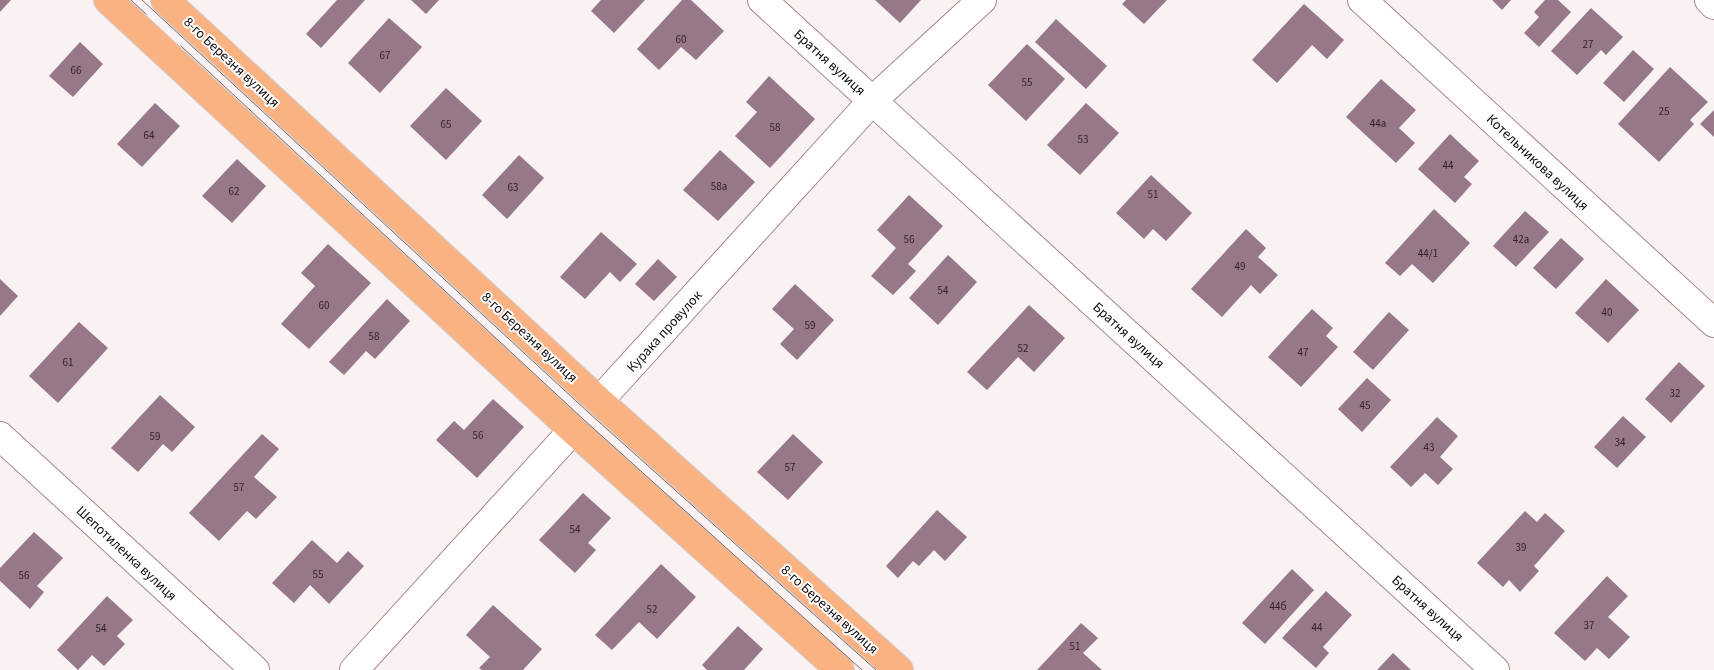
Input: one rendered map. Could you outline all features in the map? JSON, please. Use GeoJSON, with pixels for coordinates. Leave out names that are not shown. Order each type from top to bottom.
{"type":"FeatureCollection","features":[{"type":"Feature","properties":{"kind":"main road"},"geometry":{"type":"LineString","coordinates":[[108,0],[573,430],[840,670]]}},
{"type":"Feature","properties":{"kind":"main road","name":"8-го Березня вулиця"},"geometry":{"type":"LineString","coordinates":[[165,0],[599,401],[899,670]]}},
{"type":"Feature","properties":{"kind":"main road","name":"Курака провулок"},"geometry":{"type":"LineString","coordinates":[[573,430],[599,401]]}},
{"type":"Feature","properties":{"kind":"street","name":"Братня вулиця"},"geometry":{"type":"LineString","coordinates":[[762,0],[1495,670]]}},
{"type":"Feature","properties":{"kind":"street","name":"Курака провулок"},"geometry":{"type":"LineString","coordinates":[[599,401],[872,100],[982,0]]}},
{"type":"Feature","properties":{"kind":"street","name":"Котельникова вулиця"},"geometry":{"type":"LineString","coordinates":[[1362,0],[1714,323]]}},
{"type":"Feature","properties":{"kind":"street"},"geometry":{"type":"LineString","coordinates":[[1709,0],[1714,4]]}},
{"type":"Feature","properties":{"kind":"street","name":"Курака провулок"},"geometry":{"type":"LineString","coordinates":[[354,670],[573,430]]}},
{"type":"Feature","properties":{"kind":"street","name":"Шепотиленка вулиця"},"geometry":{"type":"LineString","coordinates":[[0,436],[255,670]]}},
{"type":"Feature","properties":{"kind":"building"},"geometry":{"type":"Polygon","coordinates":[[[0,0],[11,0],[0,12],[0,0]]]}},
{"type":"Feature","properties":{"kind":"building"},"geometry":{"type":"Polygon","coordinates":[[[337,0],[365,0],[321,48],[306,34],[337,0]]]}},
{"type":"Feature","properties":{"kind":"building"},"geometry":{"type":"Polygon","coordinates":[[[411,0],[439,0],[426,14],[411,0]]]}},
{"type":"Feature","properties":{"kind":"building"},"geometry":{"type":"Polygon","coordinates":[[[601,0],[645,0],[614,33],[591,11],[601,0]]]}},
{"type":"Feature","properties":{"kind":"building"},"geometry":{"type":"Polygon","coordinates":[[[682,0],[691,0],[724,31],[696,60],[681,47],[659,70],[637,49],[682,0]]]}},
{"type":"Feature","properties":{"kind":"building"},"geometry":{"type":"Polygon","coordinates":[[[875,0],[921,0],[900,23],[875,0]]]}},
{"type":"Feature","properties":{"kind":"building"},"geometry":{"type":"Polygon","coordinates":[[[1126,0],[1167,0],[1144,24],[1122,4],[1126,0]]]}},
{"type":"Feature","properties":{"kind":"building"},"geometry":{"type":"Polygon","coordinates":[[[1492,0],[1511,0],[1502,10],[1492,0]]]}},
{"type":"Feature","properties":{"kind":"building"},"geometry":{"type":"Polygon","coordinates":[[[1545,0],[1558,0],[1571,12],[1539,47],[1524,33],[1539,17],[1534,12],[1545,0]]]}},
{"type":"Feature","properties":{"kind":"building"},"geometry":{"type":"Polygon","coordinates":[[[1304,4],[1344,40],[1327,59],[1312,45],[1277,83],[1252,60],[1304,4]]]}},
{"type":"Feature","properties":{"kind":"building"},"geometry":{"type":"Polygon","coordinates":[[[1591,8],[1623,37],[1606,55],[1601,50],[1577,75],[1551,51],[1591,8]]]}},
{"type":"Feature","properties":{"kind":"building"},"geometry":{"type":"Polygon","coordinates":[[[389,18],[422,47],[380,93],[348,63],[389,18]]]}},
{"type":"Feature","properties":{"kind":"building"},"geometry":{"type":"Polygon","coordinates":[[[1056,19],[1107,66],[1086,89],[1035,42],[1056,19]]]}},
{"type":"Feature","properties":{"kind":"building"},"geometry":{"type":"Polygon","coordinates":[[[80,42],[103,64],[73,97],[49,76],[80,42]]]}},
{"type":"Feature","properties":{"kind":"building"},"geometry":{"type":"Polygon","coordinates":[[[1027,44],[1065,79],[1026,121],[988,85],[1027,44]]]}},
{"type":"Feature","properties":{"kind":"building"},"geometry":{"type":"Polygon","coordinates":[[[1633,50],[1654,69],[1624,102],[1603,83],[1633,50]]]}},
{"type":"Feature","properties":{"kind":"building"},"geometry":{"type":"Polygon","coordinates":[[[1670,67],[1708,102],[1690,120],[1694,124],[1659,162],[1618,124],[1670,67]]]}},
{"type":"Feature","properties":{"kind":"building"},"geometry":{"type":"Polygon","coordinates":[[[769,76],[815,119],[770,168],[735,136],[757,112],[746,102],[769,76]]]}},
{"type":"Feature","properties":{"kind":"building"},"geometry":{"type":"Polygon","coordinates":[[[1381,79],[1416,110],[1399,128],[1415,143],[1396,163],[1346,117],[1381,79]]]}},
{"type":"Feature","properties":{"kind":"building"},"geometry":{"type":"Polygon","coordinates":[[[446,88],[482,121],[446,160],[410,126],[446,88]]]}},
{"type":"Feature","properties":{"kind":"building"},"geometry":{"type":"Polygon","coordinates":[[[155,103],[180,126],[142,167],[117,144],[155,103]]]}},
{"type":"Feature","properties":{"kind":"building"},"geometry":{"type":"Polygon","coordinates":[[[1086,103],[1119,133],[1080,175],[1047,145],[1086,103]]]}},
{"type":"Feature","properties":{"kind":"building"},"geometry":{"type":"Polygon","coordinates":[[[1714,110],[1714,137],[1700,124],[1714,110]]]}},
{"type":"Feature","properties":{"kind":"building"},"geometry":{"type":"Polygon","coordinates":[[[1450,134],[1479,161],[1464,177],[1472,184],[1455,203],[1418,169],[1450,134]]]}},
{"type":"Feature","properties":{"kind":"building"},"geometry":{"type":"Polygon","coordinates":[[[720,150],[755,182],[718,221],[683,190],[720,150]]]}},
{"type":"Feature","properties":{"kind":"building"},"geometry":{"type":"Polygon","coordinates":[[[519,155],[544,178],[507,219],[482,195],[519,155]]]}},
{"type":"Feature","properties":{"kind":"building"},"geometry":{"type":"Polygon","coordinates":[[[237,159],[266,186],[232,223],[202,196],[237,159]]]}},
{"type":"Feature","properties":{"kind":"building"},"geometry":{"type":"Polygon","coordinates":[[[1151,175],[1192,213],[1166,241],[1153,229],[1144,239],[1116,213],[1151,175]]]}},
{"type":"Feature","properties":{"kind":"building"},"geometry":{"type":"Polygon","coordinates":[[[909,195],[943,226],[908,264],[916,271],[893,295],[871,276],[896,248],[877,230],[909,195]]]}},
{"type":"Feature","properties":{"kind":"building"},"geometry":{"type":"Polygon","coordinates":[[[1434,209],[1470,243],[1433,283],[1412,264],[1400,276],[1385,263],[1434,209]]]}},
{"type":"Feature","properties":{"kind":"building"},"geometry":{"type":"Polygon","coordinates":[[[1525,211],[1549,232],[1516,267],[1493,246],[1525,211]]]}},
{"type":"Feature","properties":{"kind":"building"},"geometry":{"type":"Polygon","coordinates":[[[1246,229],[1266,248],[1258,257],[1278,275],[1260,294],[1251,285],[1222,317],[1191,289],[1246,229]]]}},
{"type":"Feature","properties":{"kind":"building"},"geometry":{"type":"Polygon","coordinates":[[[601,232],[637,264],[620,282],[610,272],[585,299],[560,277],[601,232]]]}},
{"type":"Feature","properties":{"kind":"building"},"geometry":{"type":"Polygon","coordinates":[[[1561,238],[1584,259],[1556,289],[1533,268],[1561,238]]]}},
{"type":"Feature","properties":{"kind":"building"},"geometry":{"type":"Polygon","coordinates":[[[328,244],[371,283],[309,349],[281,324],[315,286],[301,273],[328,244]]]}},
{"type":"Feature","properties":{"kind":"building"},"geometry":{"type":"Polygon","coordinates":[[[948,255],[977,282],[938,325],[909,298],[948,255]]]}},
{"type":"Feature","properties":{"kind":"building"},"geometry":{"type":"Polygon","coordinates":[[[658,259],[677,277],[654,301],[635,284],[658,259]]]}},
{"type":"Feature","properties":{"kind":"building"},"geometry":{"type":"Polygon","coordinates":[[[0,279],[18,296],[0,316],[0,279]]]}},
{"type":"Feature","properties":{"kind":"building"},"geometry":{"type":"Polygon","coordinates":[[[1606,279],[1639,310],[1608,343],[1575,313],[1606,279]]]}},
{"type":"Feature","properties":{"kind":"building"},"geometry":{"type":"Polygon","coordinates":[[[795,284],[834,320],[797,360],[780,344],[794,329],[772,309],[795,284]]]}},
{"type":"Feature","properties":{"kind":"building"},"geometry":{"type":"Polygon","coordinates":[[[387,299],[410,321],[375,359],[366,351],[344,375],[329,362],[387,299]]]}},
{"type":"Feature","properties":{"kind":"building"},"geometry":{"type":"Polygon","coordinates":[[[1029,305],[1065,338],[1034,372],[1018,357],[987,390],[967,372],[1029,305]]]}},
{"type":"Feature","properties":{"kind":"building"},"geometry":{"type":"Polygon","coordinates":[[[1312,309],[1333,328],[1326,336],[1338,347],[1301,387],[1268,357],[1312,309]]]}},
{"type":"Feature","properties":{"kind":"building"},"geometry":{"type":"Polygon","coordinates":[[[1389,312],[1409,330],[1373,370],[1353,352],[1389,312]]]}},
{"type":"Feature","properties":{"kind":"building"},"geometry":{"type":"Polygon","coordinates":[[[79,322],[108,348],[58,403],[29,376],[79,322]]]}},
{"type":"Feature","properties":{"kind":"building"},"geometry":{"type":"Polygon","coordinates":[[[1679,362],[1705,386],[1671,423],[1645,399],[1679,362]]]}},
{"type":"Feature","properties":{"kind":"building"},"geometry":{"type":"Polygon","coordinates":[[[1367,378],[1391,400],[1362,432],[1338,409],[1367,378]]]}},
{"type":"Feature","properties":{"kind":"building"},"geometry":{"type":"Polygon","coordinates":[[[160,395],[195,427],[172,452],[163,444],[138,472],[111,448],[160,395]]]}},
{"type":"Feature","properties":{"kind":"building"},"geometry":{"type":"Polygon","coordinates":[[[493,399],[524,427],[477,478],[436,440],[454,421],[464,430],[493,399]]]}},
{"type":"Feature","properties":{"kind":"building"},"geometry":{"type":"Polygon","coordinates":[[[1623,416],[1646,437],[1617,468],[1594,447],[1623,416]]]}},
{"type":"Feature","properties":{"kind":"building"},"geometry":{"type":"Polygon","coordinates":[[[1437,417],[1458,436],[1440,457],[1453,469],[1438,485],[1425,473],[1411,487],[1390,467],[1437,417]]]}},
{"type":"Feature","properties":{"kind":"building"},"geometry":{"type":"Polygon","coordinates":[[[262,434],[279,449],[254,477],[277,497],[256,519],[247,511],[219,541],[189,513],[262,434]]]}},
{"type":"Feature","properties":{"kind":"building"},"geometry":{"type":"Polygon","coordinates":[[[793,434],[823,462],[788,500],[757,472],[793,434]]]}},
{"type":"Feature","properties":{"kind":"building"},"geometry":{"type":"Polygon","coordinates":[[[583,493],[611,518],[588,543],[596,550],[575,573],[539,540],[583,493]]]}},
{"type":"Feature","properties":{"kind":"building"},"geometry":{"type":"Polygon","coordinates":[[[937,510],[967,537],[945,561],[934,550],[919,566],[913,561],[898,578],[886,566],[937,510]]]}},
{"type":"Feature","properties":{"kind":"building"},"geometry":{"type":"Polygon","coordinates":[[[1525,511],[1537,522],[1545,513],[1565,531],[1534,566],[1539,571],[1520,592],[1509,580],[1503,587],[1477,563],[1525,511]]]}},
{"type":"Feature","properties":{"kind":"building"},"geometry":{"type":"Polygon","coordinates":[[[34,532],[63,558],[37,586],[44,592],[30,609],[0,581],[0,568],[34,532]]]}},
{"type":"Feature","properties":{"kind":"building"},"geometry":{"type":"Polygon","coordinates":[[[312,540],[337,563],[348,551],[364,566],[329,604],[310,585],[294,603],[272,583],[312,540]]]}},
{"type":"Feature","properties":{"kind":"building"},"geometry":{"type":"Polygon","coordinates":[[[661,564],[696,597],[657,639],[639,622],[612,650],[595,635],[661,564]]]}},
{"type":"Feature","properties":{"kind":"building"},"geometry":{"type":"Polygon","coordinates":[[[1292,569],[1314,590],[1265,644],[1242,623],[1292,569]]]}},
{"type":"Feature","properties":{"kind":"building"},"geometry":{"type":"Polygon","coordinates":[[[1607,576],[1628,596],[1608,617],[1630,637],[1609,659],[1597,648],[1585,661],[1554,633],[1607,576]]]}},
{"type":"Feature","properties":{"kind":"building"},"geometry":{"type":"Polygon","coordinates":[[[1326,591],[1352,615],[1323,647],[1329,653],[1316,668],[1282,638],[1326,591]]]}},
{"type":"Feature","properties":{"kind":"building"},"geometry":{"type":"Polygon","coordinates":[[[107,596],[133,620],[117,636],[125,644],[104,666],[92,655],[78,670],[57,650],[107,596]]]}},
{"type":"Feature","properties":{"kind":"building"},"geometry":{"type":"Polygon","coordinates":[[[493,605],[542,649],[523,670],[482,670],[479,668],[490,657],[466,635],[493,605]]]}},
{"type":"Feature","properties":{"kind":"building"},"geometry":{"type":"Polygon","coordinates":[[[1081,623],[1098,638],[1083,653],[1102,670],[1037,670],[1081,623]]]}},
{"type":"Feature","properties":{"kind":"building"},"geometry":{"type":"Polygon","coordinates":[[[738,626],[763,649],[744,670],[707,670],[702,665],[738,626]]]}},
{"type":"Feature","properties":{"kind":"building"},"geometry":{"type":"Polygon","coordinates":[[[1393,653],[1411,670],[1377,670],[1393,653]]]}},
{"type":"Feature","properties":{"kind":"tram line"},"geometry":{"type":"LineString","coordinates":[[131,0],[146,14]]}},
{"type":"Feature","properties":{"kind":"tram line"},"geometry":{"type":"LineString","coordinates":[[142,0],[589,413],[876,670]]}},
{"type":"Feature","properties":{"kind":"tram line"},"geometry":{"type":"LineString","coordinates":[[181,46],[583,419],[862,670]]}}]}
